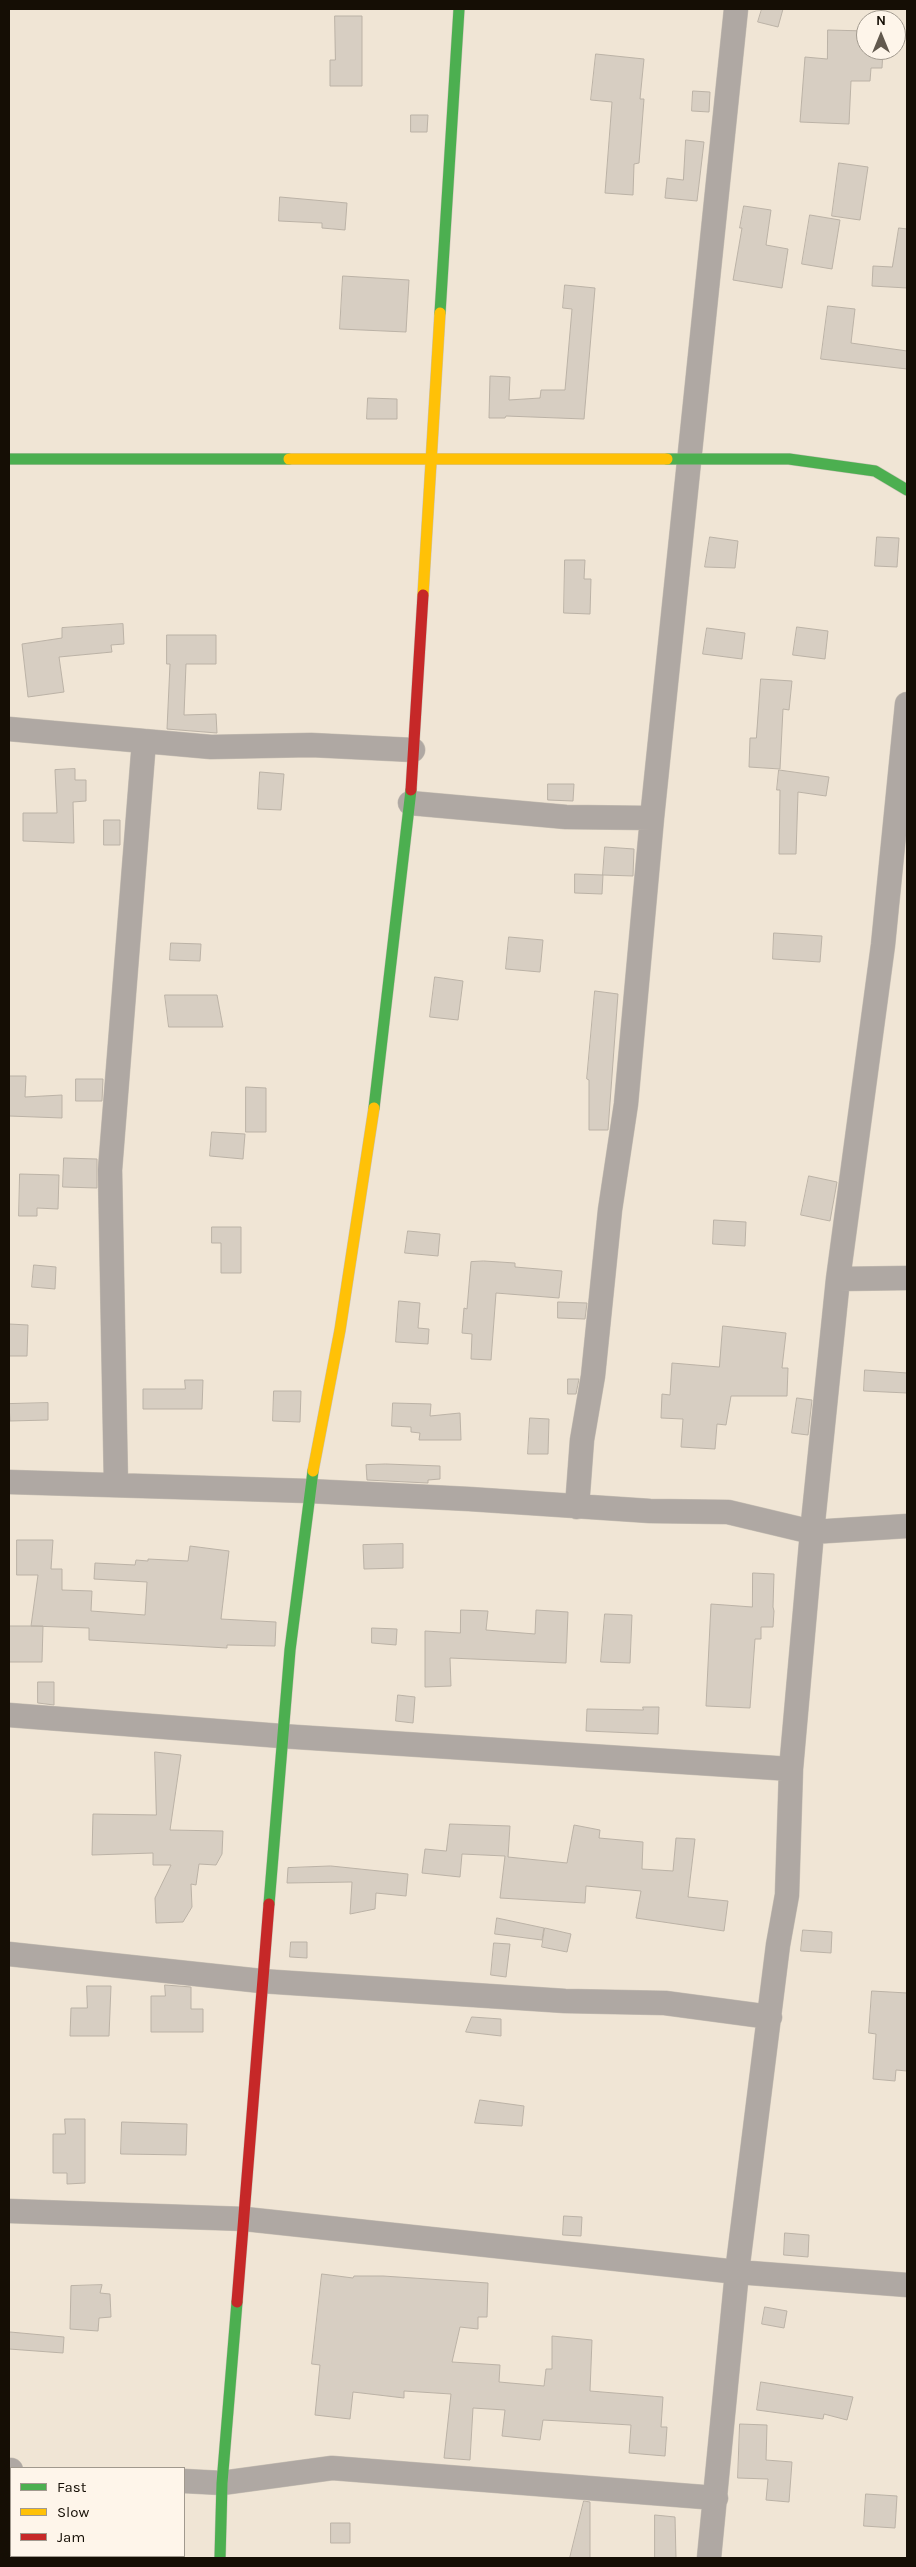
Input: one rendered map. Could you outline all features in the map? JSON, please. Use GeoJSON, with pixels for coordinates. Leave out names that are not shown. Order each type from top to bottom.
{"type":"FeatureCollection","features":[{"type":"Feature","properties":{"kind":"street"},"geometry":{"type":"LineString","coordinates":[[220,2558],[222,2483],[245,2219],[261,1981],[282,1736],[309,1491],[340,1330],[374,1110],[410,803],[420,621],[433,459],[459,9]]}},
{"type":"Feature","properties":{"kind":"street"},"geometry":{"type":"LineString","coordinates":[[577,1507],[582,1440],[594,1376],[610,1210],[626,1104],[688,459],[736,9]]}},
{"type":"Feature","properties":{"kind":"street"},"geometry":{"type":"LineString","coordinates":[[9,459],[789,459],[875,471],[907,490]]}},
{"type":"Feature","properties":{"kind":"street"},"geometry":{"type":"LineString","coordinates":[[710,2558],[737,2272],[787,1894],[791,1769],[812,1532],[838,1280],[883,945],[907,704]]}},
{"type":"Feature","properties":{"kind":"street"},"geometry":{"type":"LineString","coordinates":[[9,729],[211,747],[311,745],[413,750]]}},
{"type":"Feature","properties":{"kind":"street"},"geometry":{"type":"LineString","coordinates":[[116,1485],[110,1170],[144,741]]}},
{"type":"Feature","properties":{"kind":"street"},"geometry":{"type":"LineString","coordinates":[[410,803],[566,817],[652,818]]}},
{"type":"Feature","properties":{"kind":"street"},"geometry":{"type":"LineString","coordinates":[[838,1280],[907,1278]]}},
{"type":"Feature","properties":{"kind":"street"},"geometry":{"type":"LineString","coordinates":[[9,1482],[309,1491],[650,1511],[728,1512],[812,1532],[907,1526]]}},
{"type":"Feature","properties":{"kind":"street"},"geometry":{"type":"LineString","coordinates":[[9,1714],[282,1736],[791,1769]]}},
{"type":"Feature","properties":{"kind":"street"},"geometry":{"type":"LineString","coordinates":[[9,1954],[261,1981],[565,2001],[665,2003],[770,2017]]}},
{"type":"Feature","properties":{"kind":"street"},"geometry":{"type":"LineString","coordinates":[[9,2211],[245,2219],[737,2272],[907,2285]]}},
{"type":"Feature","properties":{"kind":"street"},"geometry":{"type":"LineString","coordinates":[[185,2481],[222,2483],[332,2468],[716,2498]]}},
{"type":"Feature","properties":{"kind":"building"},"geometry":{"type":"Polygon","coordinates":[[[762,9],[783,9],[778,27],[758,22],[762,9]]]}},
{"type":"Feature","properties":{"kind":"building"},"geometry":{"type":"Polygon","coordinates":[[[335,16],[362,16],[362,86],[330,86],[330,60],[335,60],[335,16]]]}},
{"type":"Feature","properties":{"kind":"building"},"geometry":{"type":"Polygon","coordinates":[[[828,30],[856,31],[856,60],[882,60],[882,68],[871,68],[870,81],[851,81],[849,124],[800,122],[805,57],[827,59],[828,30]]]}},
{"type":"Feature","properties":{"kind":"building"},"geometry":{"type":"Polygon","coordinates":[[[596,54],[644,59],[640,99],[644,99],[639,163],[634,164],[633,195],[605,193],[612,102],[591,100],[596,54]]]}},
{"type":"Feature","properties":{"kind":"building"},"geometry":{"type":"Polygon","coordinates":[[[693,91],[710,92],[709,112],[692,111],[693,91]]]}},
{"type":"Feature","properties":{"kind":"building"},"geometry":{"type":"Polygon","coordinates":[[[411,115],[428,115],[427,132],[411,132],[411,115]]]}},
{"type":"Feature","properties":{"kind":"building"},"geometry":{"type":"Polygon","coordinates":[[[686,140],[704,142],[697,201],[665,198],[667,178],[683,180],[686,140]]]}},
{"type":"Feature","properties":{"kind":"building"},"geometry":{"type":"Polygon","coordinates":[[[839,163],[868,167],[860,220],[832,216],[839,163]]]}},
{"type":"Feature","properties":{"kind":"building"},"geometry":{"type":"Polygon","coordinates":[[[280,197],[347,203],[345,230],[322,228],[322,223],[279,221],[280,197]]]}},
{"type":"Feature","properties":{"kind":"building"},"geometry":{"type":"Polygon","coordinates":[[[744,206],[771,210],[766,245],[788,249],[782,288],[733,280],[744,206]]]}},
{"type":"Feature","properties":{"kind":"building"},"geometry":{"type":"Polygon","coordinates":[[[810,215],[840,220],[832,269],[802,264],[810,215]]]}},
{"type":"Feature","properties":{"kind":"building"},"geometry":{"type":"Polygon","coordinates":[[[899,228],[907,229],[907,288],[872,286],[873,266],[892,267],[899,228]]]}},
{"type":"Feature","properties":{"kind":"building"},"geometry":{"type":"Polygon","coordinates":[[[343,276],[409,280],[406,332],[340,329],[343,276]]]}},
{"type":"Feature","properties":{"kind":"building"},"geometry":{"type":"Polygon","coordinates":[[[565,285],[595,288],[584,419],[506,416],[505,418],[489,418],[490,376],[510,377],[509,400],[540,398],[541,390],[565,390],[572,309],[563,308],[565,285]]]}},
{"type":"Feature","properties":{"kind":"building"},"geometry":{"type":"Polygon","coordinates":[[[828,306],[855,309],[851,343],[907,351],[907,369],[821,359],[828,306]]]}},
{"type":"Feature","properties":{"kind":"building"},"geometry":{"type":"Polygon","coordinates":[[[368,398],[397,399],[397,419],[367,419],[368,398]]]}},
{"type":"Feature","properties":{"kind":"building"},"geometry":{"type":"Polygon","coordinates":[[[710,537],[738,541],[735,568],[705,567],[710,537]]]}},
{"type":"Feature","properties":{"kind":"building"},"geometry":{"type":"Polygon","coordinates":[[[877,537],[899,538],[897,567],[875,566],[877,537]]]}},
{"type":"Feature","properties":{"kind":"building"},"geometry":{"type":"Polygon","coordinates":[[[565,560],[585,560],[584,579],[591,579],[590,614],[564,613],[565,560]]]}},
{"type":"Feature","properties":{"kind":"building"},"geometry":{"type":"Polygon","coordinates":[[[123,624],[124,644],[111,645],[112,652],[59,657],[64,692],[28,697],[22,644],[62,638],[62,628],[123,624]]]}},
{"type":"Feature","properties":{"kind":"building"},"geometry":{"type":"Polygon","coordinates":[[[797,627],[828,631],[825,659],[793,655],[797,627]]]}},
{"type":"Feature","properties":{"kind":"building"},"geometry":{"type":"Polygon","coordinates":[[[707,628],[745,633],[742,659],[703,654],[707,628]]]}},
{"type":"Feature","properties":{"kind":"building"},"geometry":{"type":"Polygon","coordinates":[[[167,635],[216,635],[216,664],[186,664],[184,715],[216,714],[217,733],[167,729],[170,664],[167,664],[167,635]]]}},
{"type":"Feature","properties":{"kind":"building"},"geometry":{"type":"Polygon","coordinates":[[[761,679],[792,681],[789,710],[783,709],[780,769],[749,767],[750,738],[756,738],[761,679]]]}},
{"type":"Feature","properties":{"kind":"building"},"geometry":{"type":"Polygon","coordinates":[[[75,769],[75,780],[86,780],[86,801],[73,802],[74,843],[23,841],[23,813],[57,813],[55,770],[75,769]]]}},
{"type":"Feature","properties":{"kind":"building"},"geometry":{"type":"Polygon","coordinates":[[[779,770],[829,777],[826,796],[798,792],[796,854],[779,854],[780,790],[777,790],[779,770]]]}},
{"type":"Feature","properties":{"kind":"building"},"geometry":{"type":"Polygon","coordinates":[[[260,772],[284,774],[281,810],[258,809],[260,772]]]}},
{"type":"Feature","properties":{"kind":"building"},"geometry":{"type":"Polygon","coordinates":[[[548,784],[574,784],[573,801],[548,800],[548,784]]]}},
{"type":"Feature","properties":{"kind":"building"},"geometry":{"type":"Polygon","coordinates":[[[104,820],[120,820],[120,845],[104,845],[104,820]]]}},
{"type":"Feature","properties":{"kind":"building"},"geometry":{"type":"Polygon","coordinates":[[[605,847],[634,849],[633,876],[603,875],[605,847]]]}},
{"type":"Feature","properties":{"kind":"building"},"geometry":{"type":"Polygon","coordinates":[[[575,874],[603,875],[602,894],[575,893],[575,874]]]}},
{"type":"Feature","properties":{"kind":"building"},"geometry":{"type":"Polygon","coordinates":[[[774,933],[822,936],[820,962],[773,959],[774,933]]]}},
{"type":"Feature","properties":{"kind":"building"},"geometry":{"type":"Polygon","coordinates":[[[509,937],[543,940],[540,972],[506,969],[509,937]]]}},
{"type":"Feature","properties":{"kind":"building"},"geometry":{"type":"Polygon","coordinates":[[[171,943],[201,944],[200,961],[170,960],[171,943]]]}},
{"type":"Feature","properties":{"kind":"building"},"geometry":{"type":"Polygon","coordinates":[[[435,977],[463,981],[458,1020],[430,1017],[435,977]]]}},
{"type":"Feature","properties":{"kind":"building"},"geometry":{"type":"Polygon","coordinates":[[[595,991],[618,994],[608,1130],[589,1130],[589,1080],[587,1079],[595,991]]]}},
{"type":"Feature","properties":{"kind":"building"},"geometry":{"type":"Polygon","coordinates":[[[165,995],[217,995],[223,1027],[169,1027],[165,995]]]}},
{"type":"Feature","properties":{"kind":"building"},"geometry":{"type":"Polygon","coordinates":[[[9,1076],[26,1076],[25,1097],[62,1095],[62,1118],[9,1116],[9,1076]]]}},
{"type":"Feature","properties":{"kind":"building"},"geometry":{"type":"Polygon","coordinates":[[[76,1079],[103,1079],[102,1101],[76,1101],[76,1079]]]}},
{"type":"Feature","properties":{"kind":"building"},"geometry":{"type":"Polygon","coordinates":[[[246,1087],[266,1088],[266,1132],[246,1132],[246,1087]]]}},
{"type":"Feature","properties":{"kind":"building"},"geometry":{"type":"Polygon","coordinates":[[[212,1132],[245,1134],[243,1159],[210,1156],[212,1132]]]}},
{"type":"Feature","properties":{"kind":"building"},"geometry":{"type":"Polygon","coordinates":[[[64,1158],[97,1159],[97,1188],[63,1187],[64,1158]]]}},
{"type":"Feature","properties":{"kind":"building"},"geometry":{"type":"Polygon","coordinates":[[[20,1174],[59,1175],[58,1209],[37,1208],[37,1216],[19,1216],[20,1174]]]}},
{"type":"Feature","properties":{"kind":"building"},"geometry":{"type":"Polygon","coordinates":[[[809,1176],[837,1182],[830,1221],[801,1215],[809,1176]]]}},
{"type":"Feature","properties":{"kind":"building"},"geometry":{"type":"Polygon","coordinates":[[[714,1220],[746,1222],[745,1246],[713,1244],[714,1220]]]}},
{"type":"Feature","properties":{"kind":"building"},"geometry":{"type":"Polygon","coordinates":[[[212,1227],[241,1227],[241,1273],[221,1273],[221,1243],[212,1243],[212,1227]]]}},
{"type":"Feature","properties":{"kind":"building"},"geometry":{"type":"Polygon","coordinates":[[[408,1231],[440,1234],[438,1256],[405,1253],[408,1231]]]}},
{"type":"Feature","properties":{"kind":"building"},"geometry":{"type":"Polygon","coordinates":[[[471,1262],[515,1263],[515,1267],[562,1271],[559,1298],[496,1293],[491,1360],[471,1359],[472,1334],[462,1333],[464,1308],[467,1309],[471,1262]]]}},
{"type":"Feature","properties":{"kind":"building"},"geometry":{"type":"Polygon","coordinates":[[[34,1265],[56,1267],[55,1289],[32,1287],[34,1265]]]}},
{"type":"Feature","properties":{"kind":"building"},"geometry":{"type":"Polygon","coordinates":[[[399,1301],[420,1303],[418,1328],[429,1329],[428,1344],[396,1342],[399,1301]]]}},
{"type":"Feature","properties":{"kind":"building"},"geometry":{"type":"Polygon","coordinates":[[[558,1302],[587,1303],[585,1319],[558,1318],[558,1302]]]}},
{"type":"Feature","properties":{"kind":"building"},"geometry":{"type":"Polygon","coordinates":[[[9,1324],[28,1325],[27,1356],[9,1356],[9,1324]]]}},
{"type":"Feature","properties":{"kind":"building"},"geometry":{"type":"Polygon","coordinates":[[[723,1326],[786,1333],[782,1368],[788,1368],[787,1396],[731,1396],[726,1425],[717,1424],[715,1449],[681,1447],[683,1419],[661,1418],[662,1394],[670,1395],[672,1363],[719,1367],[723,1326]]]}},
{"type":"Feature","properties":{"kind":"building"},"geometry":{"type":"Polygon","coordinates":[[[865,1370],[907,1373],[907,1393],[864,1391],[865,1370]]]}},
{"type":"Feature","properties":{"kind":"building"},"geometry":{"type":"Polygon","coordinates":[[[568,1379],[579,1379],[576,1394],[568,1394],[568,1379]]]}},
{"type":"Feature","properties":{"kind":"building"},"geometry":{"type":"Polygon","coordinates":[[[185,1380],[203,1380],[202,1409],[143,1409],[143,1389],[185,1389],[185,1380]]]}},
{"type":"Feature","properties":{"kind":"building"},"geometry":{"type":"Polygon","coordinates":[[[274,1391],[301,1391],[300,1422],[273,1421],[274,1391]]]}},
{"type":"Feature","properties":{"kind":"building"},"geometry":{"type":"Polygon","coordinates":[[[797,1398],[812,1400],[808,1435],[792,1433],[797,1398]]]}},
{"type":"Feature","properties":{"kind":"building"},"geometry":{"type":"Polygon","coordinates":[[[48,1403],[48,1420],[10,1421],[9,1404],[48,1403]]]}},
{"type":"Feature","properties":{"kind":"building"},"geometry":{"type":"Polygon","coordinates":[[[393,1403],[431,1404],[430,1416],[460,1413],[461,1440],[419,1440],[420,1433],[411,1432],[411,1427],[392,1426],[393,1403]]]}},
{"type":"Feature","properties":{"kind":"building"},"geometry":{"type":"Polygon","coordinates":[[[530,1418],[549,1419],[548,1454],[528,1454],[530,1418]]]}},
{"type":"Feature","properties":{"kind":"building"},"geometry":{"type":"Polygon","coordinates":[[[366,1465],[440,1466],[440,1479],[428,1480],[428,1483],[367,1480],[366,1465]]]}},
{"type":"Feature","properties":{"kind":"building"},"geometry":{"type":"Polygon","coordinates":[[[17,1540],[53,1540],[51,1569],[62,1569],[62,1590],[92,1591],[91,1611],[145,1615],[147,1582],[94,1579],[95,1563],[135,1565],[136,1560],[148,1561],[148,1559],[188,1561],[190,1546],[229,1551],[221,1619],[276,1622],[275,1646],[227,1645],[227,1648],[89,1640],[89,1628],[31,1626],[38,1575],[17,1575],[17,1540]]]}},
{"type":"Feature","properties":{"kind":"building"},"geometry":{"type":"Polygon","coordinates":[[[403,1544],[403,1568],[364,1569],[363,1545],[403,1544]]]}},
{"type":"Feature","properties":{"kind":"building"},"geometry":{"type":"Polygon","coordinates":[[[753,1573],[774,1574],[774,1611],[773,1627],[761,1627],[761,1639],[755,1639],[750,1708],[706,1706],[711,1604],[752,1607],[753,1573]]]}},
{"type":"Feature","properties":{"kind":"building"},"geometry":{"type":"Polygon","coordinates":[[[461,1610],[488,1611],[486,1630],[535,1634],[536,1610],[568,1612],[566,1663],[450,1658],[451,1686],[425,1687],[425,1631],[460,1633],[461,1610]]]}},
{"type":"Feature","properties":{"kind":"building"},"geometry":{"type":"Polygon","coordinates":[[[605,1614],[632,1615],[630,1663],[601,1662],[605,1614]]]}},
{"type":"Feature","properties":{"kind":"building"},"geometry":{"type":"Polygon","coordinates":[[[9,1626],[43,1626],[42,1662],[9,1662],[9,1626]]]}},
{"type":"Feature","properties":{"kind":"building"},"geometry":{"type":"Polygon","coordinates":[[[372,1628],[397,1629],[396,1645],[372,1643],[372,1628]]]}},
{"type":"Feature","properties":{"kind":"building"},"geometry":{"type":"Polygon","coordinates":[[[38,1682],[54,1682],[54,1705],[38,1703],[38,1682]]]}},
{"type":"Feature","properties":{"kind":"building"},"geometry":{"type":"Polygon","coordinates":[[[398,1695],[415,1697],[413,1723],[396,1721],[398,1695]]]}},
{"type":"Feature","properties":{"kind":"building"},"geometry":{"type":"Polygon","coordinates":[[[643,1707],[659,1707],[658,1734],[586,1731],[587,1709],[643,1710],[643,1707]]]}},
{"type":"Feature","properties":{"kind":"building"},"geometry":{"type":"Polygon","coordinates":[[[155,1752],[181,1755],[170,1830],[223,1831],[222,1854],[216,1865],[199,1864],[196,1885],[191,1884],[192,1907],[183,1922],[156,1923],[155,1898],[171,1865],[153,1865],[153,1853],[92,1855],[93,1814],[156,1815],[155,1752]]]}},
{"type":"Feature","properties":{"kind":"building"},"geometry":{"type":"Polygon","coordinates":[[[450,1824],[510,1826],[508,1857],[567,1863],[574,1825],[600,1830],[599,1838],[643,1842],[642,1869],[673,1871],[676,1838],[695,1839],[688,1897],[728,1901],[724,1931],[636,1918],[641,1891],[586,1886],[585,1903],[500,1898],[505,1856],[462,1854],[460,1877],[422,1873],[425,1849],[446,1851],[450,1824]]]}},
{"type":"Feature","properties":{"kind":"building"},"geometry":{"type":"Polygon","coordinates":[[[331,1866],[408,1874],[406,1896],[376,1893],[375,1909],[350,1914],[352,1882],[287,1883],[288,1868],[331,1866]]]}},
{"type":"Feature","properties":{"kind":"building"},"geometry":{"type":"Polygon","coordinates":[[[497,1918],[544,1928],[542,1940],[495,1934],[497,1918]]]}},
{"type":"Feature","properties":{"kind":"building"},"geometry":{"type":"Polygon","coordinates":[[[545,1928],[571,1934],[567,1952],[542,1947],[545,1928]]]}},
{"type":"Feature","properties":{"kind":"building"},"geometry":{"type":"Polygon","coordinates":[[[803,1930],[832,1932],[831,1953],[801,1951],[803,1930]]]}},
{"type":"Feature","properties":{"kind":"building"},"geometry":{"type":"Polygon","coordinates":[[[291,1942],[307,1942],[307,1958],[290,1957],[291,1942]]]}},
{"type":"Feature","properties":{"kind":"building"},"geometry":{"type":"Polygon","coordinates":[[[494,1943],[510,1944],[506,1977],[491,1975],[494,1943]]]}},
{"type":"Feature","properties":{"kind":"building"},"geometry":{"type":"Polygon","coordinates":[[[165,1985],[191,1987],[191,2009],[203,2009],[203,2032],[151,2032],[151,1996],[165,1996],[165,1985]]]}},
{"type":"Feature","properties":{"kind":"building"},"geometry":{"type":"Polygon","coordinates":[[[87,1986],[111,1986],[109,2036],[70,2036],[71,2008],[87,2008],[87,1986]]]}},
{"type":"Feature","properties":{"kind":"building"},"geometry":{"type":"Polygon","coordinates":[[[872,1991],[907,1993],[907,2071],[896,2070],[895,2081],[873,2079],[876,2034],[869,2033],[872,1991]]]}},
{"type":"Feature","properties":{"kind":"building"},"geometry":{"type":"Polygon","coordinates":[[[472,2017],[501,2019],[501,2036],[466,2032],[472,2017]]]}},
{"type":"Feature","properties":{"kind":"building"},"geometry":{"type":"Polygon","coordinates":[[[480,2100],[524,2106],[522,2126],[475,2123],[480,2100]]]}},
{"type":"Feature","properties":{"kind":"building"},"geometry":{"type":"Polygon","coordinates":[[[65,2119],[85,2119],[85,2183],[67,2184],[67,2173],[53,2173],[53,2134],[65,2134],[65,2119]]]}},
{"type":"Feature","properties":{"kind":"building"},"geometry":{"type":"Polygon","coordinates":[[[122,2122],[187,2124],[186,2155],[121,2154],[122,2122]]]}},
{"type":"Feature","properties":{"kind":"building"},"geometry":{"type":"Polygon","coordinates":[[[564,2216],[582,2217],[581,2236],[563,2235],[564,2216]]]}},
{"type":"Feature","properties":{"kind":"building"},"geometry":{"type":"Polygon","coordinates":[[[785,2233],[809,2235],[808,2257],[784,2255],[785,2233]]]}},
{"type":"Feature","properties":{"kind":"building"},"geometry":{"type":"Polygon","coordinates":[[[322,2274],[353,2278],[354,2276],[383,2276],[488,2283],[487,2317],[478,2317],[478,2329],[460,2327],[452,2362],[500,2365],[499,2382],[544,2386],[546,2369],[552,2369],[552,2336],[592,2340],[590,2391],[663,2397],[661,2427],[667,2427],[665,2456],[629,2453],[631,2425],[543,2420],[540,2440],[502,2436],[505,2410],[473,2408],[470,2460],[444,2458],[451,2394],[404,2391],[404,2398],[353,2392],[350,2419],[315,2415],[320,2365],[312,2364],[322,2274]]]}},
{"type":"Feature","properties":{"kind":"building"},"geometry":{"type":"Polygon","coordinates":[[[102,2285],[100,2293],[110,2294],[111,2317],[99,2318],[98,2331],[70,2329],[71,2286],[102,2285]]]}},
{"type":"Feature","properties":{"kind":"building"},"geometry":{"type":"Polygon","coordinates":[[[765,2307],[787,2311],[784,2328],[762,2324],[765,2307]]]}},
{"type":"Feature","properties":{"kind":"building"},"geometry":{"type":"Polygon","coordinates":[[[10,2332],[64,2337],[63,2353],[9,2349],[10,2332]]]}},
{"type":"Feature","properties":{"kind":"building"},"geometry":{"type":"Polygon","coordinates":[[[761,2382],[853,2397],[847,2420],[824,2414],[823,2419],[757,2410],[761,2382]]]}},
{"type":"Feature","properties":{"kind":"building"},"geometry":{"type":"Polygon","coordinates":[[[740,2424],[767,2425],[766,2460],[792,2462],[789,2502],[766,2500],[768,2479],[738,2478],[740,2424]]]}},
{"type":"Feature","properties":{"kind":"building"},"geometry":{"type":"Polygon","coordinates":[[[866,2494],[897,2496],[895,2528],[864,2526],[866,2494]]]}},
{"type":"Feature","properties":{"kind":"building"},"geometry":{"type":"Polygon","coordinates":[[[584,2501],[590,2502],[590,2558],[570,2558],[584,2501]]]}},
{"type":"Feature","properties":{"kind":"building"},"geometry":{"type":"Polygon","coordinates":[[[655,2515],[675,2517],[676,2558],[655,2558],[655,2515]]]}},
{"type":"Feature","properties":{"kind":"building"},"geometry":{"type":"Polygon","coordinates":[[[331,2523],[350,2523],[350,2543],[331,2543],[331,2523]]]}},
{"type":"Feature","properties":{"kind":"traffic: fast"},"geometry":{"type":"LineString","coordinates":[[440,313],[459,9]]}},
{"type":"Feature","properties":{"kind":"traffic: fast"},"geometry":{"type":"LineString","coordinates":[[9,459],[289,459]]}},
{"type":"Feature","properties":{"kind":"traffic: fast"},"geometry":{"type":"LineString","coordinates":[[667,459],[789,459],[875,471],[907,490]]}},
{"type":"Feature","properties":{"kind":"traffic: fast"},"geometry":{"type":"LineString","coordinates":[[374,1108],[411,790]]}},
{"type":"Feature","properties":{"kind":"traffic: fast"},"geometry":{"type":"LineString","coordinates":[[269,1904],[290,1650],[313,1471]]}},
{"type":"Feature","properties":{"kind":"traffic: fast"},"geometry":{"type":"LineString","coordinates":[[220,2558],[222,2483],[237,2302]]}},
{"type":"Feature","properties":{"kind":"traffic: slow"},"geometry":{"type":"LineString","coordinates":[[423,595],[440,313]]}},
{"type":"Feature","properties":{"kind":"traffic: slow"},"geometry":{"type":"LineString","coordinates":[[289,459],[667,459]]}},
{"type":"Feature","properties":{"kind":"traffic: slow"},"geometry":{"type":"LineString","coordinates":[[313,1471],[340,1330],[374,1108]]}},
{"type":"Feature","properties":{"kind":"traffic: jam"},"geometry":{"type":"LineString","coordinates":[[411,790],[423,595]]}},
{"type":"Feature","properties":{"kind":"traffic: jam"},"geometry":{"type":"LineString","coordinates":[[237,2302],[269,1904]]}}]}
